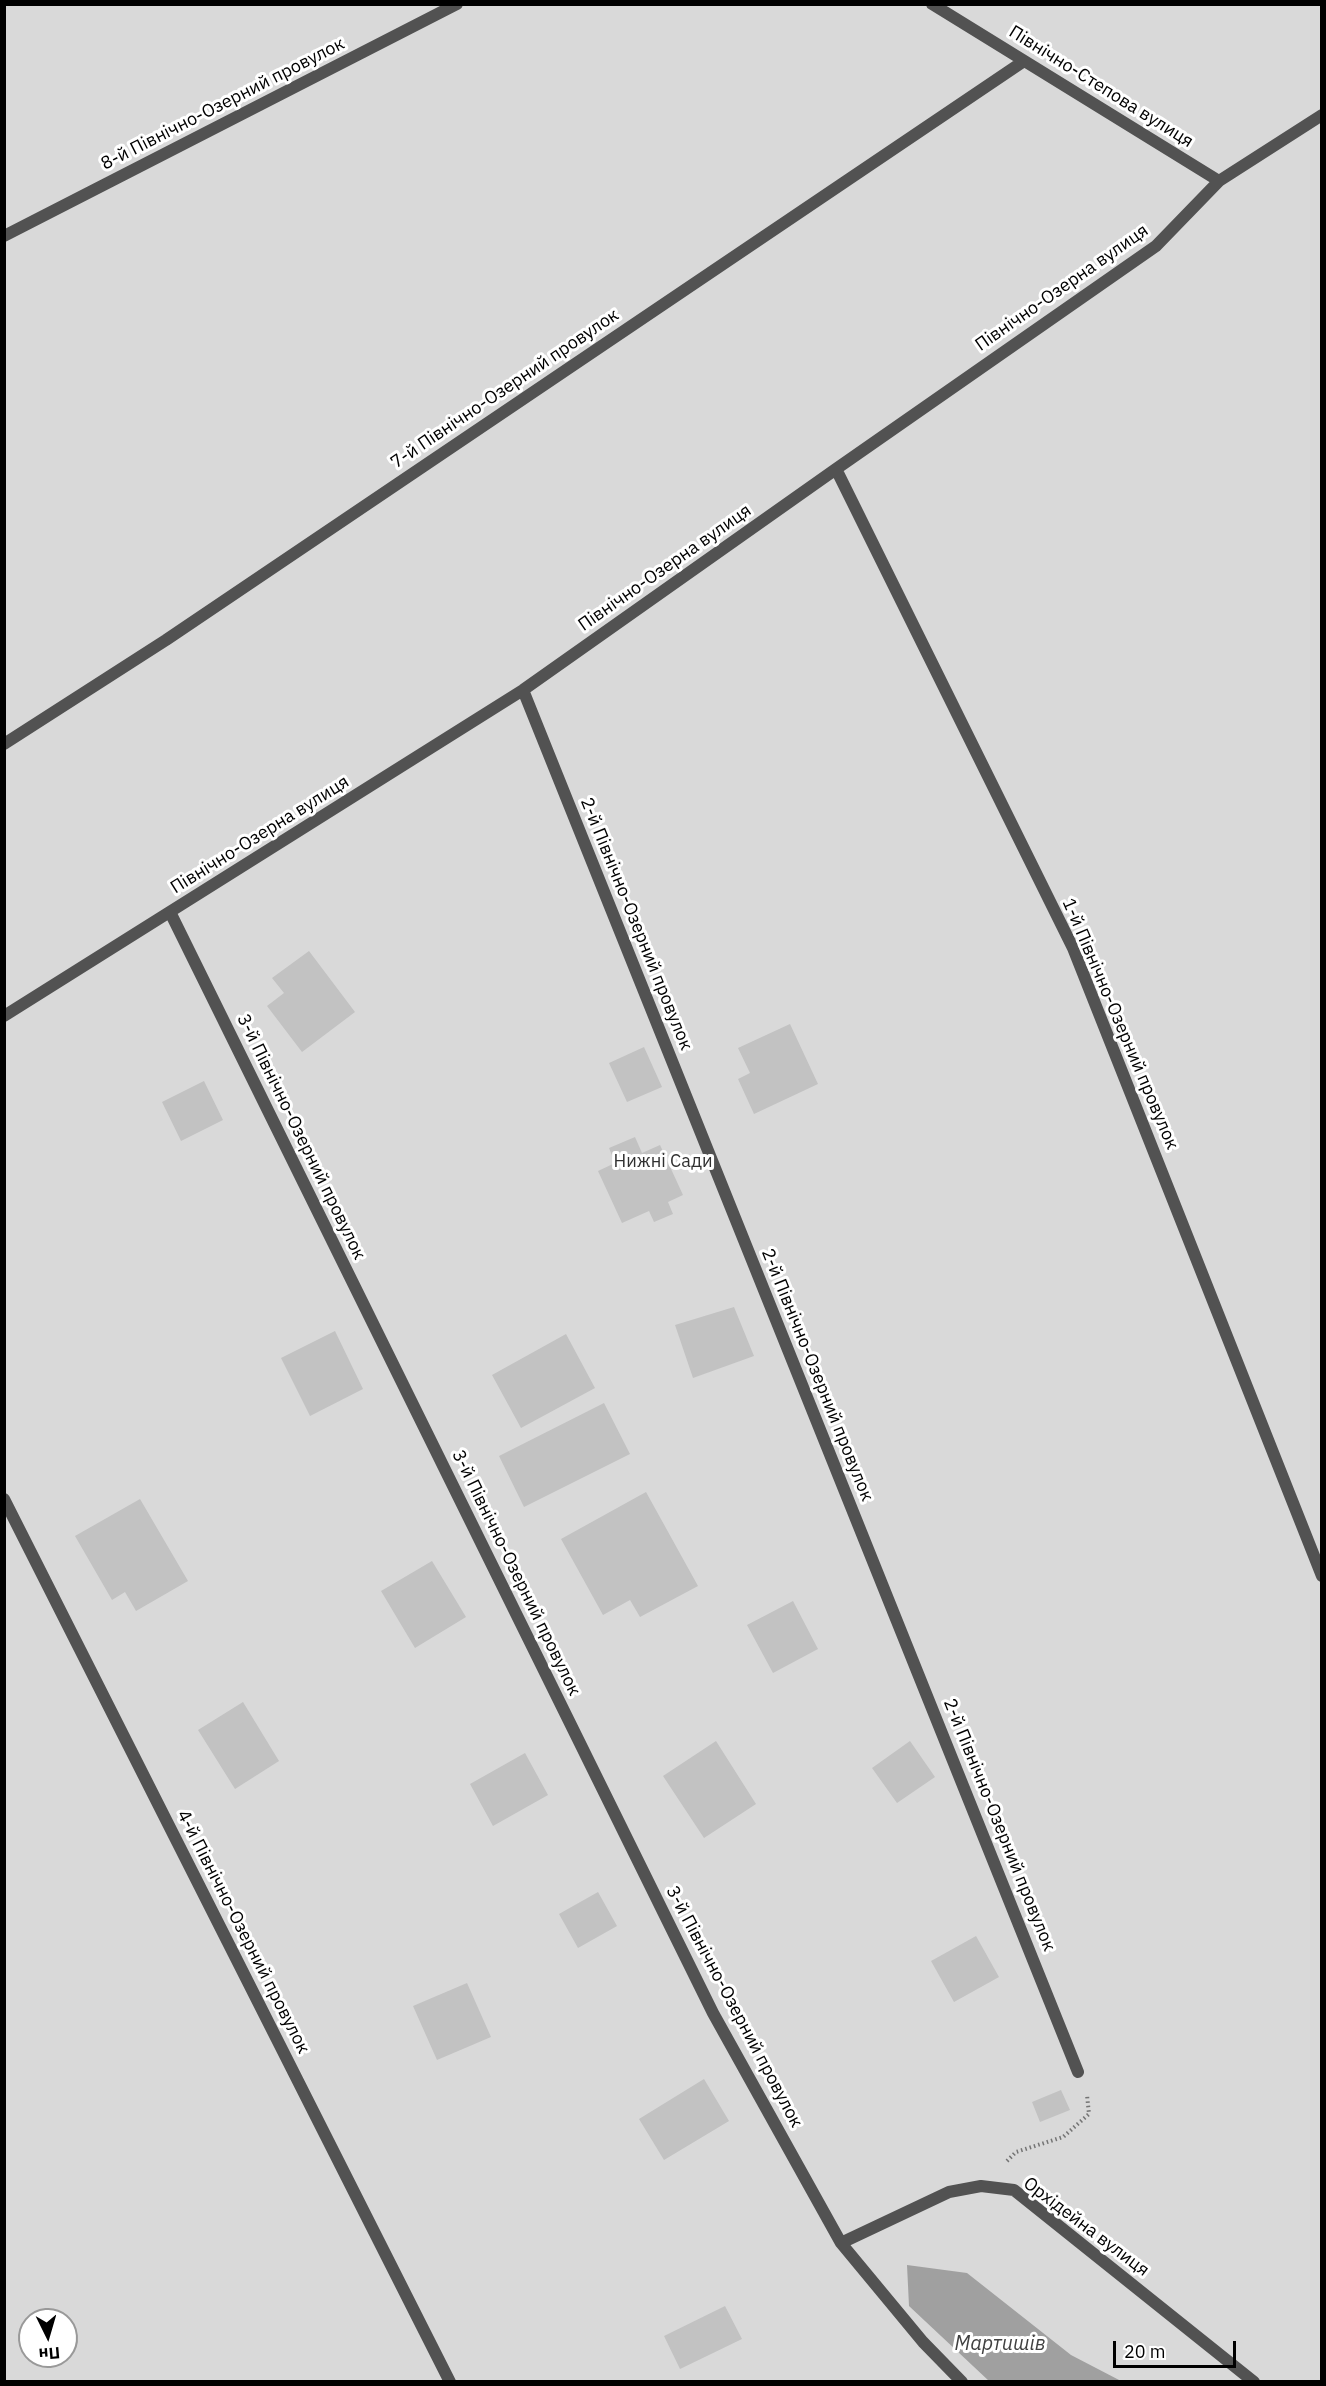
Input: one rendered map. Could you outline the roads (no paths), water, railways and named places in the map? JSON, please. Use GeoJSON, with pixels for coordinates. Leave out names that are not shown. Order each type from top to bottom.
{"type":"FeatureCollection","features":[{"type":"Feature","properties":{"kind":"street","name":"8-й Північно-Озерний провулок"},"geometry":{"type":"LineString","coordinates":[[4,236],[457,4]]}},
{"type":"Feature","properties":{"kind":"street","name":"Північно-Степова вулиця"},"geometry":{"type":"LineString","coordinates":[[932,4],[1219,181]]}},
{"type":"Feature","properties":{"kind":"street","name":"7-й Північно-Озерний провулок"},"geometry":{"type":"LineString","coordinates":[[4,744],[166,640],[1024,61]]}},
{"type":"Feature","properties":{"kind":"street","name":"Північно-Озерна вулиця"},"geometry":{"type":"LineString","coordinates":[[4,1016],[523,690],[836,468],[1156,246],[1219,181],[1322,115]]}},
{"type":"Feature","properties":{"kind":"street","name":"1-й Північно-Озерний провулок"},"geometry":{"type":"LineString","coordinates":[[836,468],[1073,948],[1322,1576]]}},
{"type":"Feature","properties":{"kind":"street","name":"2-й Північно-Озерний провулок"},"geometry":{"type":"LineString","coordinates":[[523,690],[1078,2072]]}},
{"type":"Feature","properties":{"kind":"street","name":"3-й Північно-Озерний провулок"},"geometry":{"type":"LineString","coordinates":[[170,912],[713,2013],[841,2243],[922,2342],[962,2382]]}},
{"type":"Feature","properties":{"kind":"street","name":"4-й Північно-Озерний провулок"},"geometry":{"type":"LineString","coordinates":[[4,1499],[450,2382]]}},
{"type":"Feature","properties":{"kind":"street","name":"Орхідейна вулиця"},"geometry":{"type":"LineString","coordinates":[[841,2243],[950,2192],[981,2186],[1014,2190],[1254,2382]]}},
{"type":"Feature","properties":{"kind":"water","name":"Мартишів"},"geometry":{"type":"Polygon","coordinates":[[[907,2265],[967,2273],[1071,2355],[1121,2381],[989,2381],[909,2306],[907,2265]]]}},
{"type":"Feature","properties":{"kind":"park label","name":"Нижні Сади"},"geometry":{"type":"Point","coordinates":[663,1162]}}]}
